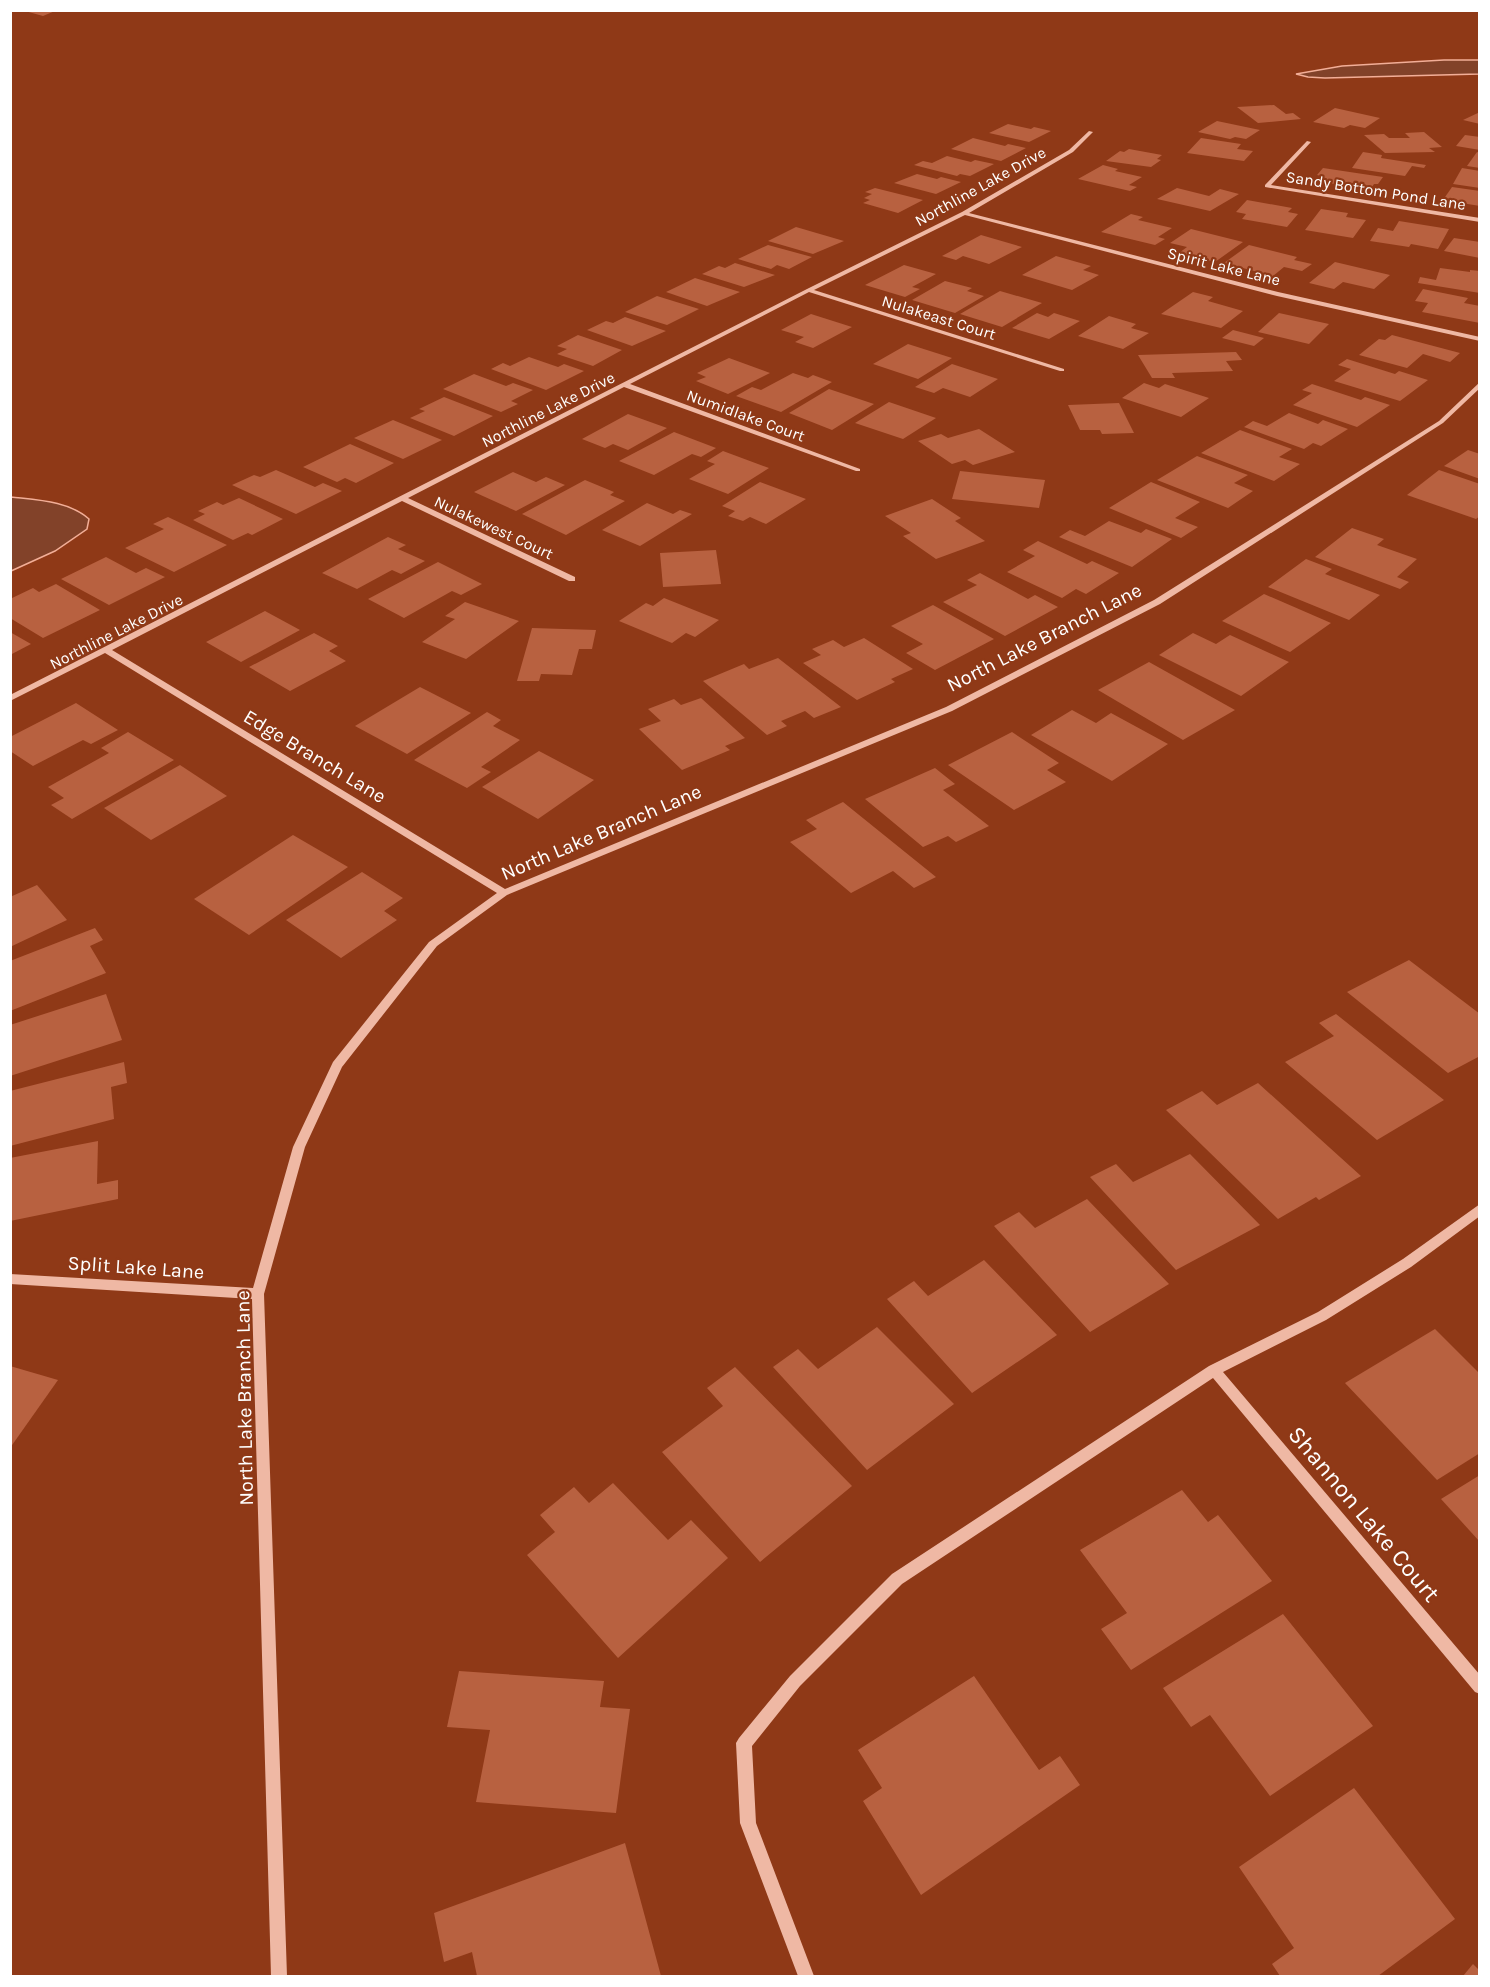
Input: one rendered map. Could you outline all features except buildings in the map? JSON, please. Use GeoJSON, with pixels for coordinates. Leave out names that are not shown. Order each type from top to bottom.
{"type":"FeatureCollection","features":[{"type":"Feature","properties":{"kind":"street","name":"Northline Lake Drive"},"geometry":{"type":"LineString","coordinates":[[10,699],[964,213],[1071,151],[1091,132]]}},
{"type":"Feature","properties":{"kind":"street","name":"Sandy Bottom Pond Lane"},"geometry":{"type":"LineString","coordinates":[[1309,141],[1267,186],[1479,220]]}},
{"type":"Feature","properties":{"kind":"street","name":"Spirit Lake Lane"},"geometry":{"type":"LineString","coordinates":[[964,213],[1277,294],[1479,339]]}},
{"type":"Feature","properties":{"kind":"street","name":"Nulakeast Court"},"geometry":{"type":"LineString","coordinates":[[809,290],[1062,370]]}},
{"type":"Feature","properties":{"kind":"street","name":"North Lake Branch Lane"},"geometry":{"type":"LineString","coordinates":[[279,1977],[258,1294],[299,1147],[337,1065],[433,944],[504,893],[949,709],[1146,607],[1441,422],[1479,384]]}},
{"type":"Feature","properties":{"kind":"street","name":"Numidlake Court"},"geometry":{"type":"LineString","coordinates":[[625,385],[858,470]]}},
{"type":"Feature","properties":{"kind":"street","name":"Nulakewest Court"},"geometry":{"type":"LineString","coordinates":[[404,499],[572,579]]}},
{"type":"Feature","properties":{"kind":"street","name":"Edge Branch Lane"},"geometry":{"type":"LineString","coordinates":[[107,651],[504,893]]}},
{"type":"Feature","properties":{"kind":"street"},"geometry":{"type":"LineString","coordinates":[[806,1977],[748,1823],[744,1743],[795,1681],[897,1579],[1214,1370],[1322,1316],[1407,1263],[1479,1209]]}},
{"type":"Feature","properties":{"kind":"street","name":"Split Lake Lane"},"geometry":{"type":"LineString","coordinates":[[10,1279],[258,1294]]}},
{"type":"Feature","properties":{"kind":"street","name":"Shannon Lake Court"},"geometry":{"type":"LineString","coordinates":[[1214,1370],[1479,1688]]}},
{"type":"Feature","properties":{"kind":"shaded area"},"geometry":{"type":"Polygon","coordinates":[[[1479,60],[1479,74],[1325,78],[1296,74],[1342,66],[1479,60]]]}},
{"type":"Feature","properties":{"kind":"shaded area"},"geometry":{"type":"Polygon","coordinates":[[[11,497],[52,502],[72,508],[89,519],[87,529],[55,551],[11,571],[11,497]]]}}]}
